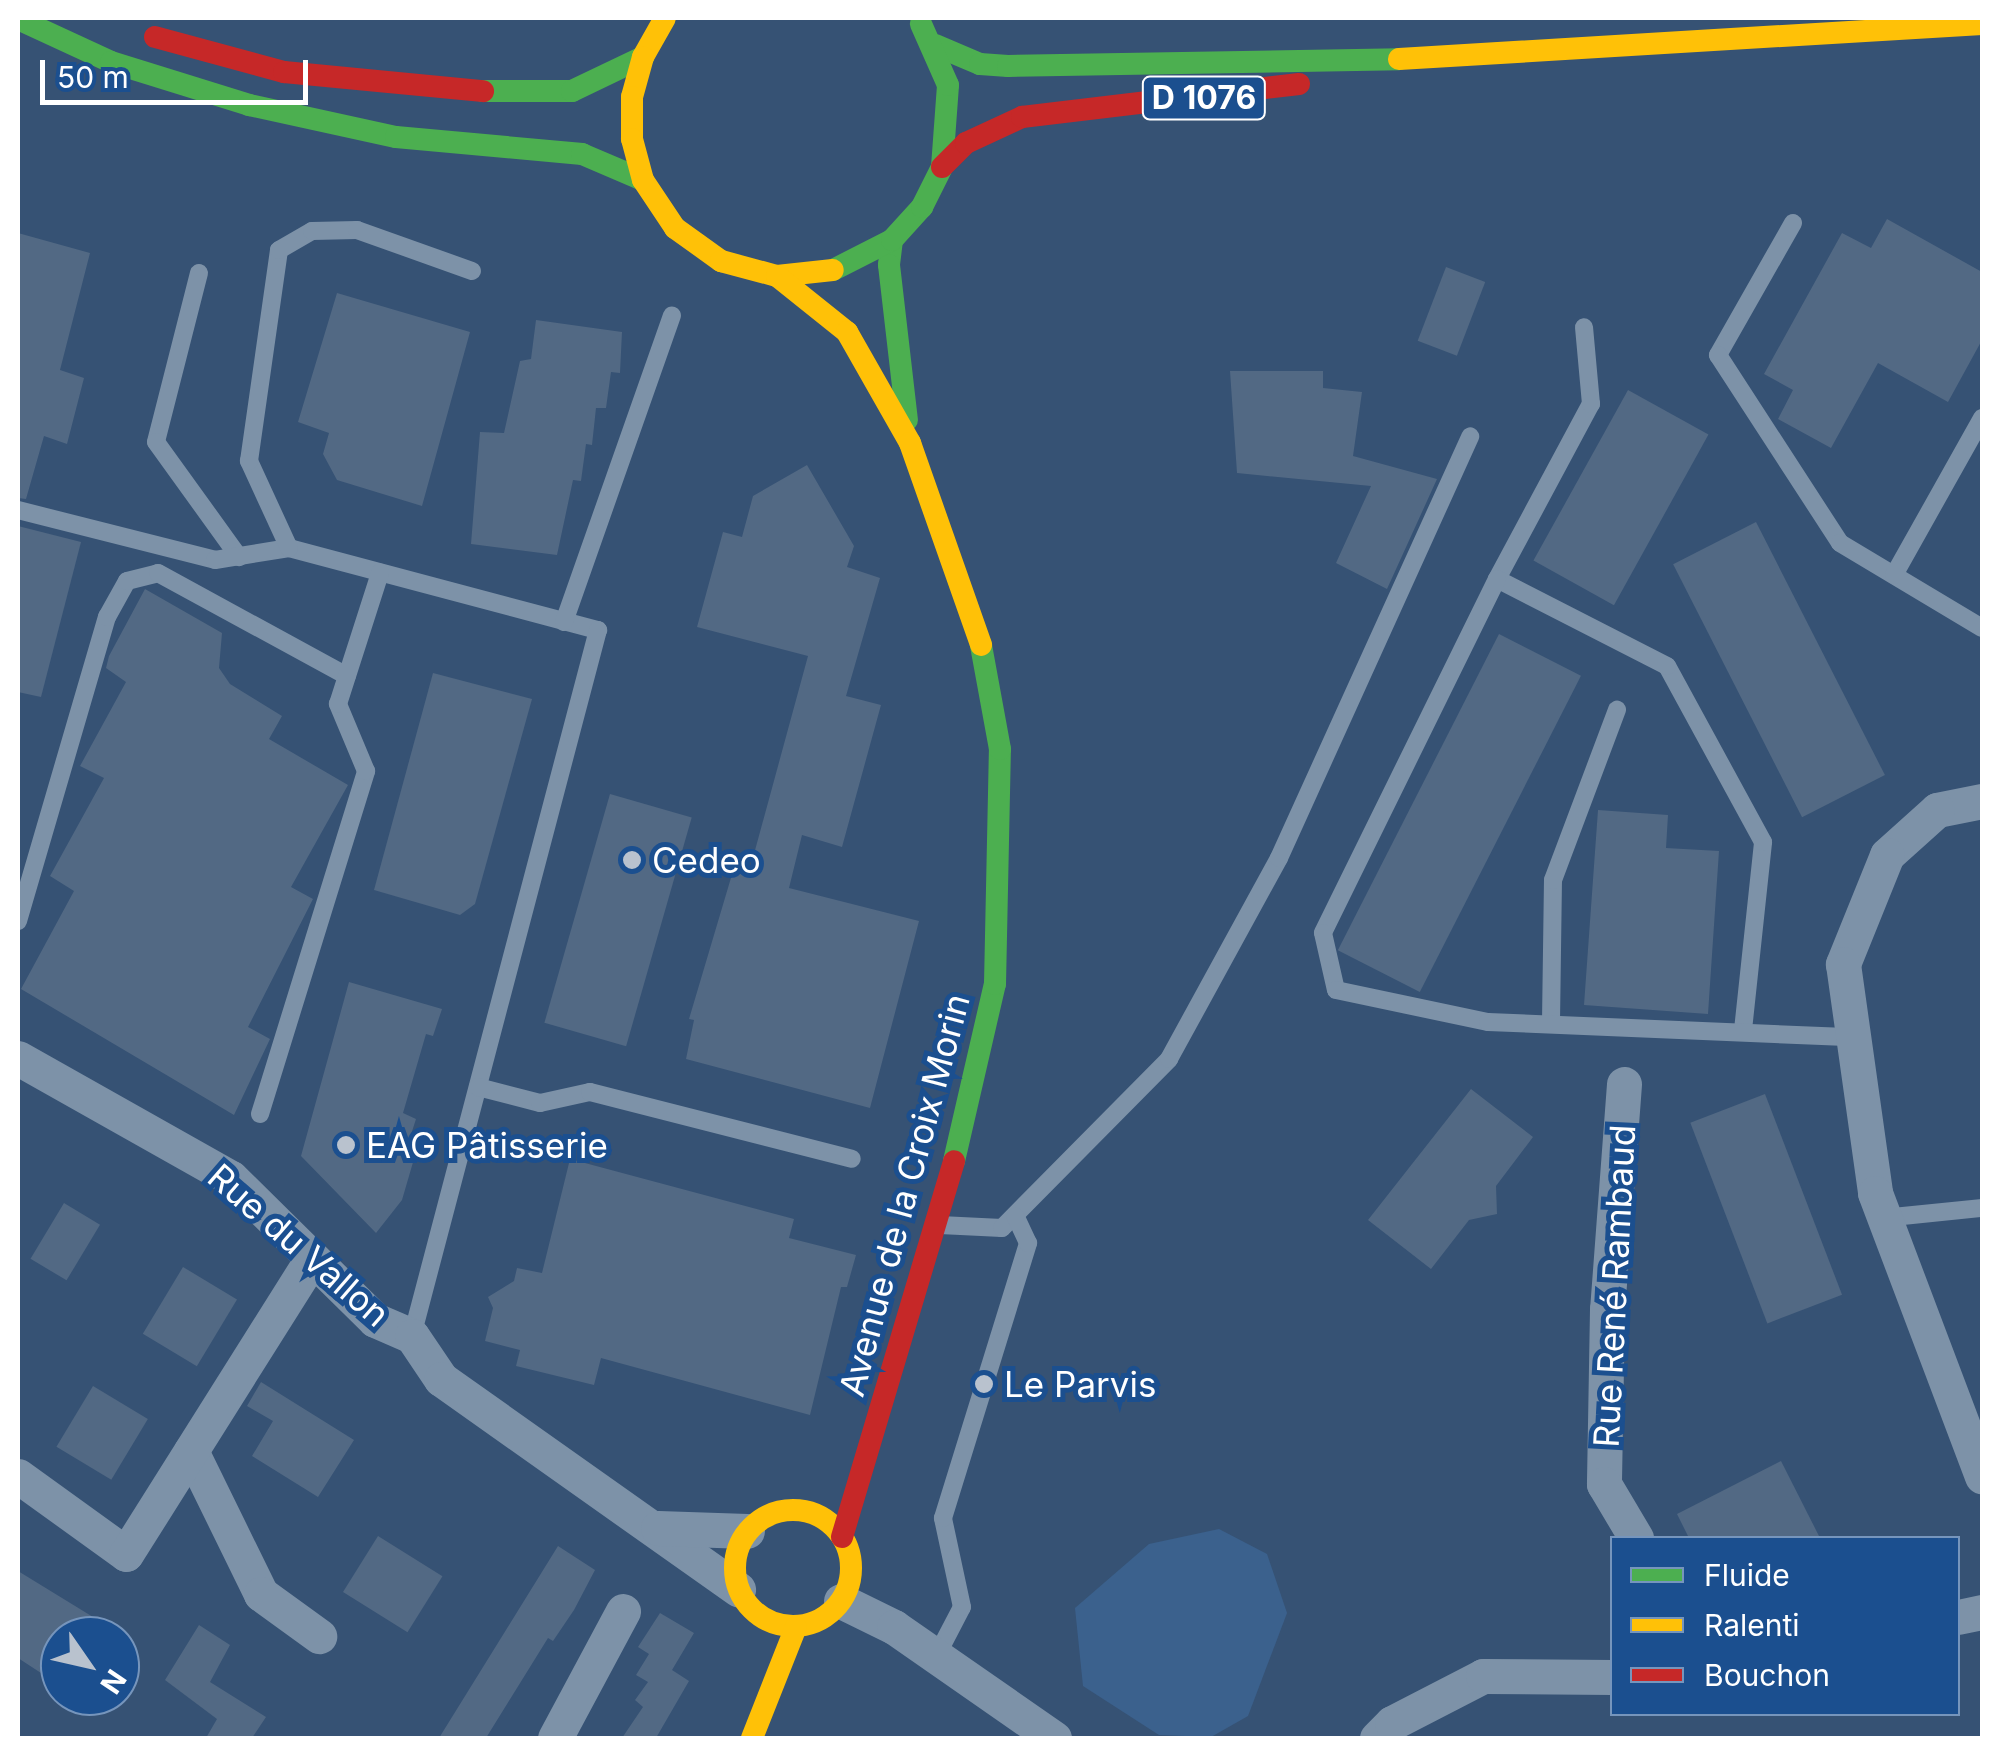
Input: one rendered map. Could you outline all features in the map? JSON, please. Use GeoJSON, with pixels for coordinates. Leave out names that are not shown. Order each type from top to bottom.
{"type":"FeatureCollection","features":[{"type":"Feature","properties":{"kind":"main road"},"geometry":{"type":"LineString","coordinates":[[665,18],[642,57],[632,125],[643,180],[675,228],[721,261],[777,276],[838,270],[892,240],[922,207],[942,167],[950,112],[935,46],[917,18]]}},
{"type":"Feature","properties":{"kind":"main road"},"geometry":{"type":"LineString","coordinates":[[18,20],[111,62],[249,105],[396,137],[582,154],[643,180]]}},
{"type":"Feature","properties":{"kind":"main road","name":"D 1076"},"geometry":{"type":"LineString","coordinates":[[935,46],[980,64],[1008,66],[1480,57],[1982,24]]}},
{"type":"Feature","properties":{"kind":"main road"},"geometry":{"type":"LineString","coordinates":[[124,27],[284,72],[529,96],[572,91],[642,57]]}},
{"type":"Feature","properties":{"kind":"main road","name":"D 1076"},"geometry":{"type":"LineString","coordinates":[[942,167],[966,143],[1022,117],[1223,96],[1480,57]]}},
{"type":"Feature","properties":{"kind":"main road","name":"Avenue de la Croix Morin"},"geometry":{"type":"LineString","coordinates":[[892,240],[889,265],[910,443]]}},
{"type":"Feature","properties":{"kind":"main road","name":"Avenue de la Croix Morin"},"geometry":{"type":"LineString","coordinates":[[777,276],[847,332],[910,443],[978,628],[1000,749],[995,984],[939,1225],[876,1438],[842,1537]]}},
{"type":"Feature","properties":{"kind":"main road","name":"Avenue de la Croix Morin"},"geometry":{"type":"LineString","coordinates":[[794,1509],[829,1483],[876,1438]]}},
{"type":"Feature","properties":{"kind":"main road"},"geometry":{"type":"LineString","coordinates":[[742,1597],[778,1625],[796,1627],[829,1614],[840,1601],[851,1570],[842,1537],[813,1512],[794,1509],[760,1519],[747,1530],[737,1548],[742,1597],[764,1700]]}},
{"type":"Feature","properties":{"kind":"main road"},"geometry":{"type":"LineString","coordinates":[[752,1738],[796,1627]]}},
{"type":"Feature","properties":{"kind":"street"},"geometry":{"type":"LineString","coordinates":[[1982,801],[1937,810],[1887,856],[1843,964],[1883,1218],[1982,1476]]}},
{"type":"Feature","properties":{"kind":"street","name":"Rue du Vallon"},"geometry":{"type":"LineString","coordinates":[[18,1058],[231,1178],[310,1262],[375,1320],[412,1336],[441,1379],[656,1528],[742,1597]]}},
{"type":"Feature","properties":{"kind":"street","name":"Rue René Rambaud"},"geometry":{"type":"LineString","coordinates":[[1624,1084],[1607,1309],[1604,1484],[1635,1536]]}},
{"type":"Feature","properties":{"kind":"street"},"geometry":{"type":"LineString","coordinates":[[18,1476],[126,1554],[310,1262]]}},
{"type":"Feature","properties":{"kind":"street"},"geometry":{"type":"LineString","coordinates":[[191,1451],[260,1594],[319,1636]]}},
{"type":"Feature","properties":{"kind":"street"},"geometry":{"type":"LineString","coordinates":[[656,1528],[747,1530]]}},
{"type":"Feature","properties":{"kind":"street"},"geometry":{"type":"LineString","coordinates":[[840,1601],[937,1656],[1054,1738]]}},
{"type":"Feature","properties":{"kind":"street"},"geometry":{"type":"LineString","coordinates":[[555,1738],[623,1611]]}},
{"type":"Feature","properties":{"kind":"street"},"geometry":{"type":"LineString","coordinates":[[1377,1738],[1392,1724],[1484,1676],[1610,1676]]}},
{"type":"Feature","properties":{"kind":"lane"},"geometry":{"type":"LineString","coordinates":[[1793,223],[1718,355],[1840,544],[1982,628]]}},
{"type":"Feature","properties":{"kind":"lane"},"geometry":{"type":"LineString","coordinates":[[289,548],[249,461],[279,250],[312,231],[357,230],[472,272]]}},
{"type":"Feature","properties":{"kind":"lane"},"geometry":{"type":"LineString","coordinates":[[199,273],[156,442],[239,557]]}},
{"type":"Feature","properties":{"kind":"lane"},"geometry":{"type":"LineString","coordinates":[[564,622],[672,315]]}},
{"type":"Feature","properties":{"kind":"lane"},"geometry":{"type":"LineString","coordinates":[[1584,326],[1591,404],[1497,579],[1323,932],[1336,990],[1488,1022],[1552,1022],[1716,1036],[1743,1030],[1853,1036]]}},
{"type":"Feature","properties":{"kind":"lane"},"geometry":{"type":"LineString","coordinates":[[1894,575],[1982,418]]}},
{"type":"Feature","properties":{"kind":"lane"},"geometry":{"type":"LineString","coordinates":[[939,1225],[985,1232],[1016,1216],[1169,1058],[1279,858],[1470,436]]}},
{"type":"Feature","properties":{"kind":"lane"},"geometry":{"type":"LineString","coordinates":[[18,510],[181,555],[239,557],[289,548],[598,630],[412,1336]]}},
{"type":"Feature","properties":{"kind":"lane"},"geometry":{"type":"LineString","coordinates":[[260,1114],[366,771],[338,704],[380,573]]}},
{"type":"Feature","properties":{"kind":"lane"},"geometry":{"type":"LineString","coordinates":[[18,921],[107,616],[126,580],[158,574],[347,676]]}},
{"type":"Feature","properties":{"kind":"lane"},"geometry":{"type":"LineString","coordinates":[[1497,579],[1667,666],[1763,842],[1743,1030]]}},
{"type":"Feature","properties":{"kind":"lane"},"geometry":{"type":"LineString","coordinates":[[1552,1022],[1553,880],[1616,710]]}},
{"type":"Feature","properties":{"kind":"lane"},"geometry":{"type":"LineString","coordinates":[[478,1087],[540,1103],[590,1092],[852,1159]]}},
{"type":"Feature","properties":{"kind":"lane"},"geometry":{"type":"LineString","coordinates":[[1883,1218],[1982,1208]]}},
{"type":"Feature","properties":{"kind":"lane"},"geometry":{"type":"LineString","coordinates":[[937,1656],[962,1607],[943,1518],[1028,1243],[1016,1216]]}},
{"type":"Feature","properties":{"kind":"water"},"geometry":{"type":"Polygon","coordinates":[[[1219,1529],[1267,1554],[1287,1613],[1248,1716],[1211,1737],[1159,1735],[1083,1686],[1075,1608],[1149,1544],[1219,1529]]]}},
{"type":"Feature","properties":{"kind":"building"},"geometry":{"type":"Polygon","coordinates":[[[1887,219],[1982,272],[1982,340],[1948,402],[1878,363],[1831,448],[1778,419],[1793,390],[1764,374],[1842,233],[1871,248],[1887,219]]]}},
{"type":"Feature","properties":{"kind":"building"},"geometry":{"type":"Polygon","coordinates":[[[18,233],[90,253],[60,370],[84,378],[67,444],[44,436],[26,499],[18,498],[18,233]]]}},
{"type":"Feature","properties":{"kind":"building"},"geometry":{"type":"Polygon","coordinates":[[[1446,267],[1485,282],[1457,356],[1418,341],[1446,267]]]}},
{"type":"Feature","properties":{"kind":"building"},"geometry":{"type":"Polygon","coordinates":[[[337,293],[470,332],[422,506],[337,480],[323,454],[329,433],[298,422],[337,293]]]}},
{"type":"Feature","properties":{"kind":"building"},"geometry":{"type":"Polygon","coordinates":[[[536,320],[622,332],[620,373],[611,372],[606,408],[596,408],[592,445],[586,444],[581,481],[573,480],[557,555],[471,544],[480,432],[504,433],[520,361],[531,359],[536,320]]]}},
{"type":"Feature","properties":{"kind":"building"},"geometry":{"type":"Polygon","coordinates":[[[1230,371],[1323,371],[1323,388],[1362,392],[1353,456],[1437,479],[1387,589],[1336,563],[1371,486],[1237,473],[1230,371]]]}},
{"type":"Feature","properties":{"kind":"building"},"geometry":{"type":"Polygon","coordinates":[[[1628,390],[1708,435],[1614,605],[1533,561],[1628,390]]]}},
{"type":"Feature","properties":{"kind":"building"},"geometry":{"type":"Polygon","coordinates":[[[807,465],[854,546],[847,567],[880,578],[846,696],[881,705],[842,847],[802,835],[789,888],[919,921],[870,1108],[686,1059],[694,1020],[689,1019],[733,871],[748,876],[808,656],[697,627],[723,532],[742,537],[753,496],[807,465]]]}},
{"type":"Feature","properties":{"kind":"building"},"geometry":{"type":"Polygon","coordinates":[[[1756,522],[1885,775],[1802,817],[1673,564],[1756,522]]]}},
{"type":"Feature","properties":{"kind":"building"},"geometry":{"type":"Polygon","coordinates":[[[18,526],[81,542],[41,697],[18,692],[18,526]]]}},
{"type":"Feature","properties":{"kind":"building"},"geometry":{"type":"Polygon","coordinates":[[[145,589],[222,633],[219,668],[230,684],[282,716],[269,739],[348,785],[291,887],[313,899],[248,1027],[270,1039],[234,1115],[21,989],[74,891],[50,876],[104,778],[80,766],[126,682],[106,668],[145,589]]]}},
{"type":"Feature","properties":{"kind":"building"},"geometry":{"type":"Polygon","coordinates":[[[1499,634],[1581,676],[1420,992],[1338,950],[1499,634]]]}},
{"type":"Feature","properties":{"kind":"building"},"geometry":{"type":"Polygon","coordinates":[[[433,673],[532,699],[475,904],[460,915],[374,890],[433,673]]]}},
{"type":"Feature","properties":{"kind":"building"},"geometry":{"type":"Polygon","coordinates":[[[610,794],[692,817],[626,1046],[544,1023],[610,794]]]}},
{"type":"Feature","properties":{"kind":"building"},"geometry":{"type":"Polygon","coordinates":[[[1598,810],[1668,815],[1666,848],[1719,851],[1708,1014],[1584,1005],[1598,810]]]}},
{"type":"Feature","properties":{"kind":"building"},"geometry":{"type":"Polygon","coordinates":[[[349,982],[442,1009],[433,1036],[426,1034],[403,1113],[416,1119],[407,1147],[416,1152],[402,1200],[376,1233],[301,1156],[349,982]]]}},
{"type":"Feature","properties":{"kind":"building"},"geometry":{"type":"Polygon","coordinates":[[[1471,1089],[1533,1137],[1496,1186],[1497,1214],[1469,1220],[1431,1269],[1368,1220],[1471,1089]]]}},
{"type":"Feature","properties":{"kind":"building"},"geometry":{"type":"Polygon","coordinates":[[[1765,1094],[1842,1295],[1767,1323],[1690,1123],[1765,1094]]]}},
{"type":"Feature","properties":{"kind":"building"},"geometry":{"type":"Polygon","coordinates":[[[570,1159],[794,1219],[789,1238],[856,1255],[847,1287],[841,1287],[810,1415],[601,1358],[594,1385],[516,1366],[520,1350],[485,1341],[493,1308],[488,1297],[514,1281],[517,1268],[542,1273],[570,1159]]]}},
{"type":"Feature","properties":{"kind":"building"},"geometry":{"type":"Polygon","coordinates":[[[64,1203],[100,1225],[67,1280],[31,1259],[64,1203]]]}},
{"type":"Feature","properties":{"kind":"building"},"geometry":{"type":"Polygon","coordinates":[[[183,1267],[237,1299],[197,1366],[143,1334],[183,1267]]]}},
{"type":"Feature","properties":{"kind":"building"},"geometry":{"type":"Polygon","coordinates":[[[261,1382],[354,1440],[318,1497],[252,1456],[273,1421],[247,1406],[261,1382]]]}},
{"type":"Feature","properties":{"kind":"building"},"geometry":{"type":"Polygon","coordinates":[[[93,1386],[148,1419],[111,1480],[56,1447],[93,1386]]]}},
{"type":"Feature","properties":{"kind":"building"},"geometry":{"type":"Polygon","coordinates":[[[1781,1461],[1819,1536],[1688,1536],[1677,1514],[1781,1461]]]}},
{"type":"Feature","properties":{"kind":"building"},"geometry":{"type":"Polygon","coordinates":[[[378,1536],[442,1576],[407,1632],[343,1592],[378,1536]]]}},
{"type":"Feature","properties":{"kind":"building"},"geometry":{"type":"Polygon","coordinates":[[[558,1546],[595,1570],[574,1610],[553,1641],[548,1638],[486,1738],[439,1738],[558,1546]]]}},
{"type":"Feature","properties":{"kind":"building"},"geometry":{"type":"Polygon","coordinates":[[[18,1571],[91,1616],[40,1616],[40,1672],[18,1658],[18,1571]]]}},
{"type":"Feature","properties":{"kind":"building"},"geometry":{"type":"Polygon","coordinates":[[[660,1613],[694,1633],[672,1670],[689,1681],[656,1738],[622,1738],[643,1707],[635,1700],[648,1682],[636,1675],[649,1654],[638,1647],[660,1613]]]}},
{"type":"Feature","properties":{"kind":"building"},"geometry":{"type":"Polygon","coordinates":[[[199,1625],[230,1645],[210,1682],[266,1717],[252,1738],[206,1738],[217,1719],[165,1680],[199,1625]]]}},
{"type":"Feature","properties":{"kind":"traffic: fast"},"geometry":{"type":"LineString","coordinates":[[18,19],[111,62],[249,105],[396,137],[582,154],[643,180]]}},
{"type":"Feature","properties":{"kind":"traffic: fast"},"geometry":{"type":"LineString","coordinates":[[833,270],[892,240],[922,207],[942,167],[948,85],[921,24]]}},
{"type":"Feature","properties":{"kind":"traffic: fast"},"geometry":{"type":"LineString","coordinates":[[935,45],[980,64],[1008,66],[1399,59]]}},
{"type":"Feature","properties":{"kind":"traffic: fast"},"geometry":{"type":"LineString","coordinates":[[483,91],[572,91],[643,57]]}},
{"type":"Feature","properties":{"kind":"traffic: fast"},"geometry":{"type":"LineString","coordinates":[[892,240],[889,265],[907,420]]}},
{"type":"Feature","properties":{"kind":"traffic: fast"},"geometry":{"type":"LineString","coordinates":[[954,1161],[995,984],[1000,749],[981,645]]}},
{"type":"Feature","properties":{"kind":"traffic: slow"},"geometry":{"type":"LineString","coordinates":[[665,18],[643,57],[632,97],[632,139],[643,180],[675,228],[721,261],[777,276],[833,270]]}},
{"type":"Feature","properties":{"kind":"traffic: slow"},"geometry":{"type":"LineString","coordinates":[[1399,59],[1982,24]]}},
{"type":"Feature","properties":{"kind":"traffic: slow"},"geometry":{"type":"LineString","coordinates":[[777,276],[847,332],[910,443],[981,645]]}},
{"type":"Feature","properties":{"kind":"traffic: slow"},"geometry":{"type":"LineString","coordinates":[[793,1510],[815,1514],[834,1527],[847,1546],[851,1568],[847,1590],[834,1609],[815,1622],[793,1626],[771,1622],[752,1609],[739,1590],[735,1568],[739,1546],[752,1527],[771,1514],[793,1510]]}},
{"type":"Feature","properties":{"kind":"traffic: slow"},"geometry":{"type":"LineString","coordinates":[[752,1738],[796,1627]]}},
{"type":"Feature","properties":{"kind":"traffic: jam"},"geometry":{"type":"LineString","coordinates":[[155,37],[284,72],[483,91]]}},
{"type":"Feature","properties":{"kind":"traffic: jam"},"geometry":{"type":"LineString","coordinates":[[942,167],[966,143],[1022,117],[1299,84]]}},
{"type":"Feature","properties":{"kind":"traffic: jam"},"geometry":{"type":"LineString","coordinates":[[842,1537],[954,1161]]}},
{"type":"Feature","properties":{"kind":"place","name":"Cedeo"},"geometry":{"type":"Point","coordinates":[632,860]}},
{"type":"Feature","properties":{"kind":"place","name":"EAG Pâtisserie"},"geometry":{"type":"Point","coordinates":[346,1145]}},
{"type":"Feature","properties":{"kind":"place","name":"Le Parvis"},"geometry":{"type":"Point","coordinates":[984,1384]}}]}
